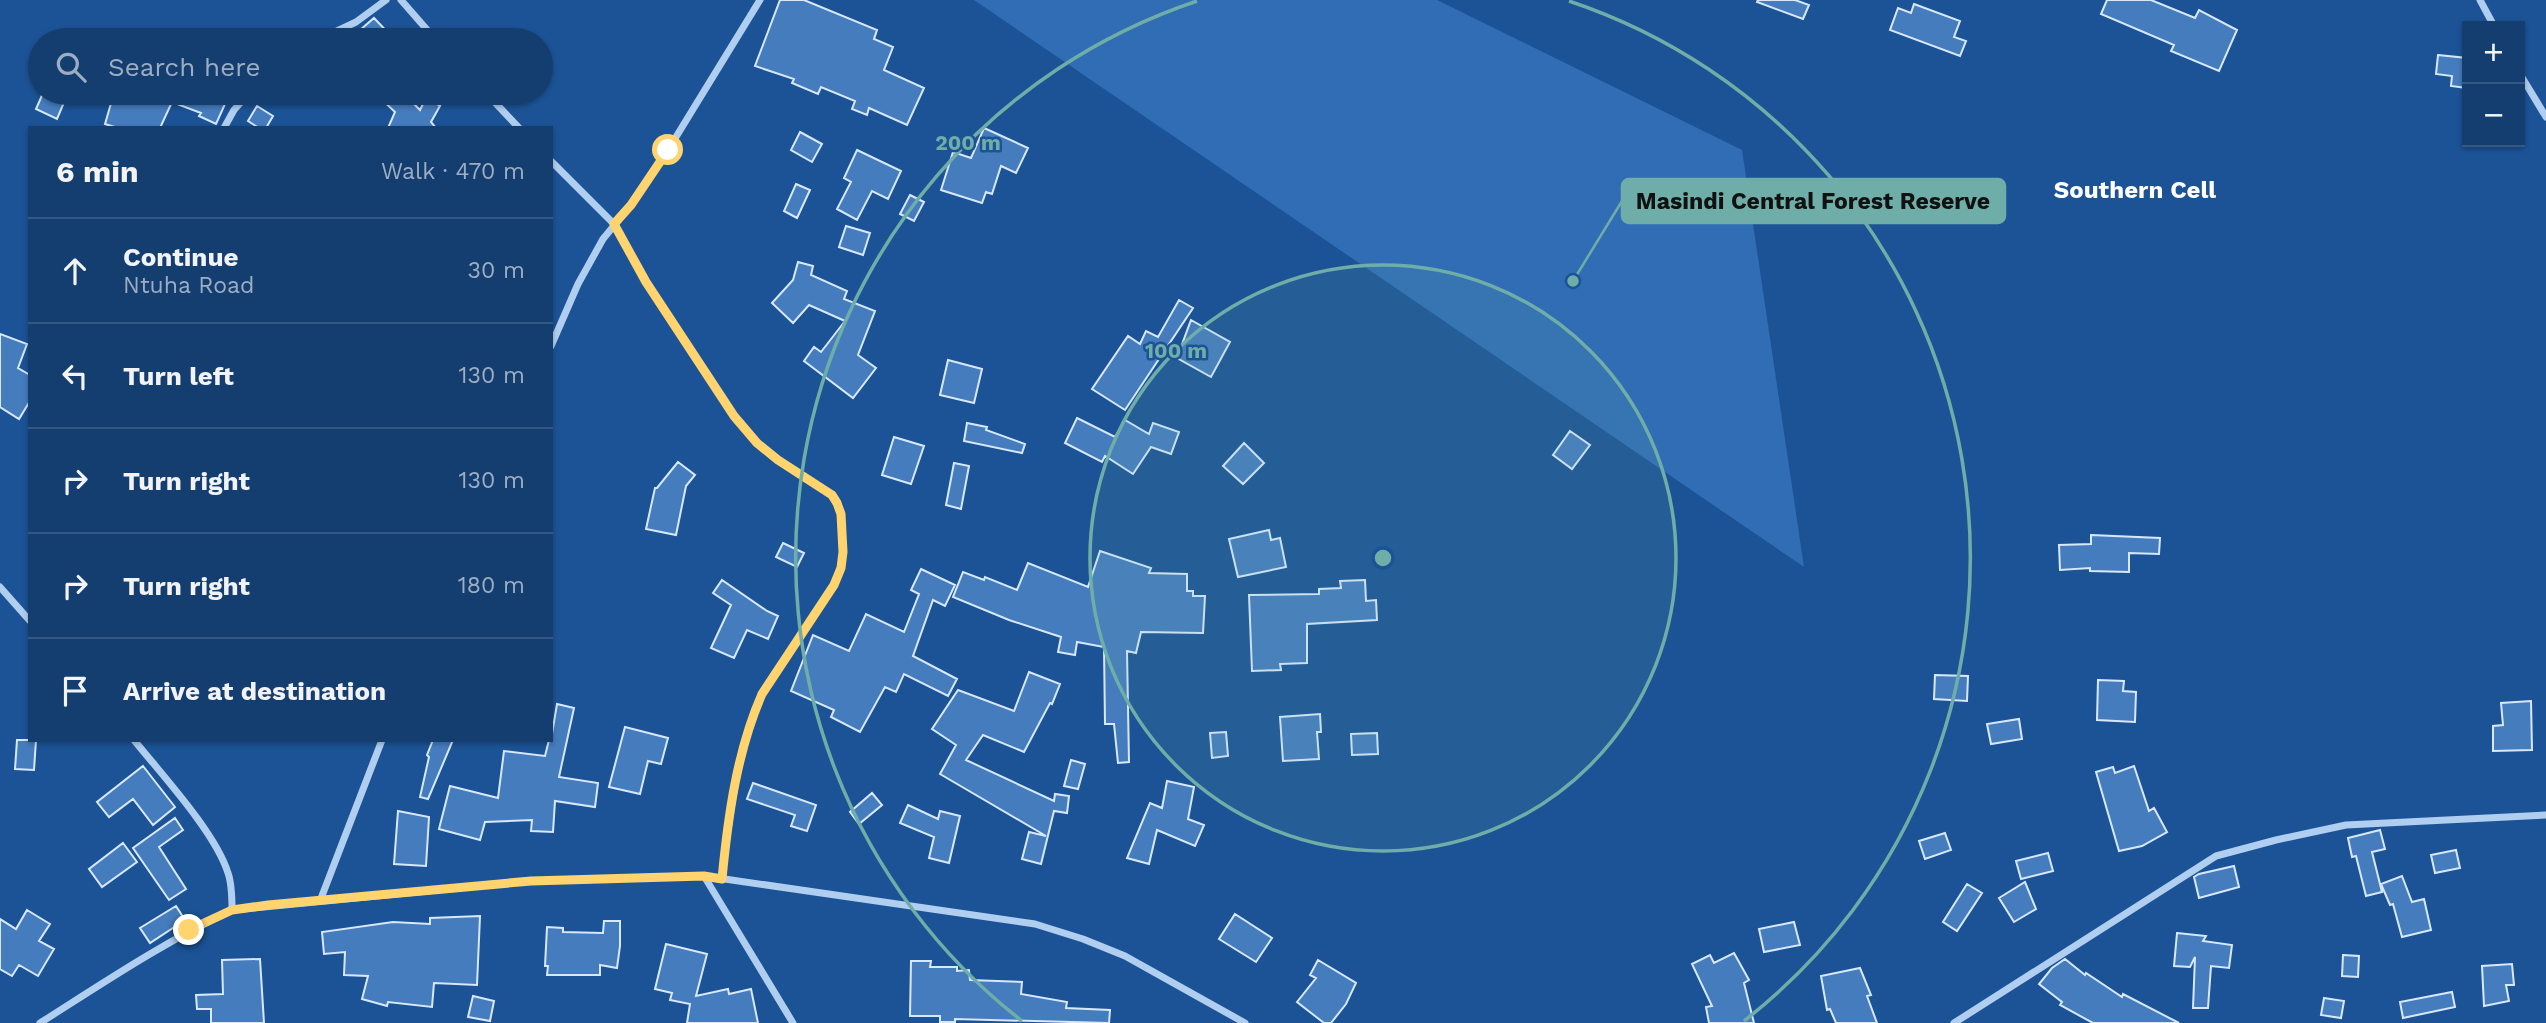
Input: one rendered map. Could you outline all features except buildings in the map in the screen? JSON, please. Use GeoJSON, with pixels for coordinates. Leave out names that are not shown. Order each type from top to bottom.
{"type":"FeatureCollection","features":[{"type":"Feature","properties":{"kind":"street"},"geometry":{"type":"LineString","coordinates":[[343,28],[386,0]]}},
{"type":"Feature","properties":{"kind":"street"},"geometry":{"type":"LineString","coordinates":[[401,0],[426,28]]}},
{"type":"Feature","properties":{"kind":"street"},"geometry":{"type":"LineString","coordinates":[[553,342],[590,261],[668,150],[760,0]]}},
{"type":"Feature","properties":{"kind":"street"},"geometry":{"type":"LineString","coordinates":[[2480,0],[2491,21]]}},
{"type":"Feature","properties":{"kind":"street"},"geometry":{"type":"LineString","coordinates":[[2525,82],[2546,117]]}},
{"type":"Feature","properties":{"kind":"street"},"geometry":{"type":"LineString","coordinates":[[225,126],[238,105]]}},
{"type":"Feature","properties":{"kind":"street"},"geometry":{"type":"LineString","coordinates":[[498,105],[518,126]]}},
{"type":"Feature","properties":{"kind":"street"},"geometry":{"type":"LineString","coordinates":[[553,163],[614,224],[646,282],[734,416],[757,443],[778,460],[832,495],[841,514],[843,552],[841,568],[834,585],[762,694],[755,711],[734,790],[722,879]]}},
{"type":"Feature","properties":{"kind":"street"},"geometry":{"type":"LineString","coordinates":[[0,587],[28,619]]}},
{"type":"Feature","properties":{"kind":"street"},"geometry":{"type":"LineString","coordinates":[[136,742],[222,856],[229,875],[232,910]]}},
{"type":"Feature","properties":{"kind":"street"},"geometry":{"type":"LineString","coordinates":[[320,901],[381,742]]}},
{"type":"Feature","properties":{"kind":"street"},"geometry":{"type":"LineString","coordinates":[[1954,1023],[2216,856],[2346,825],[2546,815]]}},
{"type":"Feature","properties":{"kind":"street"},"geometry":{"type":"LineString","coordinates":[[704,876],[793,1023]]}},
{"type":"Feature","properties":{"kind":"street"},"geometry":{"type":"LineString","coordinates":[[40,1023],[132,963],[189,930],[232,910],[531,881],[704,876],[1035,924],[1125,956],[1245,1023]]}},
{"type":"Feature","properties":{"kind":"shaded area"},"geometry":{"type":"Polygon","coordinates":[[[974,0],[1437,0],[1742,150],[1804,567],[974,0]]]}},
{"type":"Feature","properties":{"kind":"place","name":"Masindi Central Forest Reserve"},"geometry":{"type":"Point","coordinates":[1573,281]}},
{"type":"Feature","properties":{"kind":"district","name":"Southern Cell"},"geometry":{"type":"Point","coordinates":[2135,190]}},
{"type":"Feature","properties":{"kind":"route"},"geometry":{"type":"LineString","coordinates":[[189,930],[232,910],[268,905],[531,881],[704,876],[722,879],[734,790],[755,711],[762,694],[834,585],[841,568],[843,527],[841,514],[832,495],[778,460],[757,443],[734,416],[646,282],[614,224],[631,205],[668,150]]}}]}
